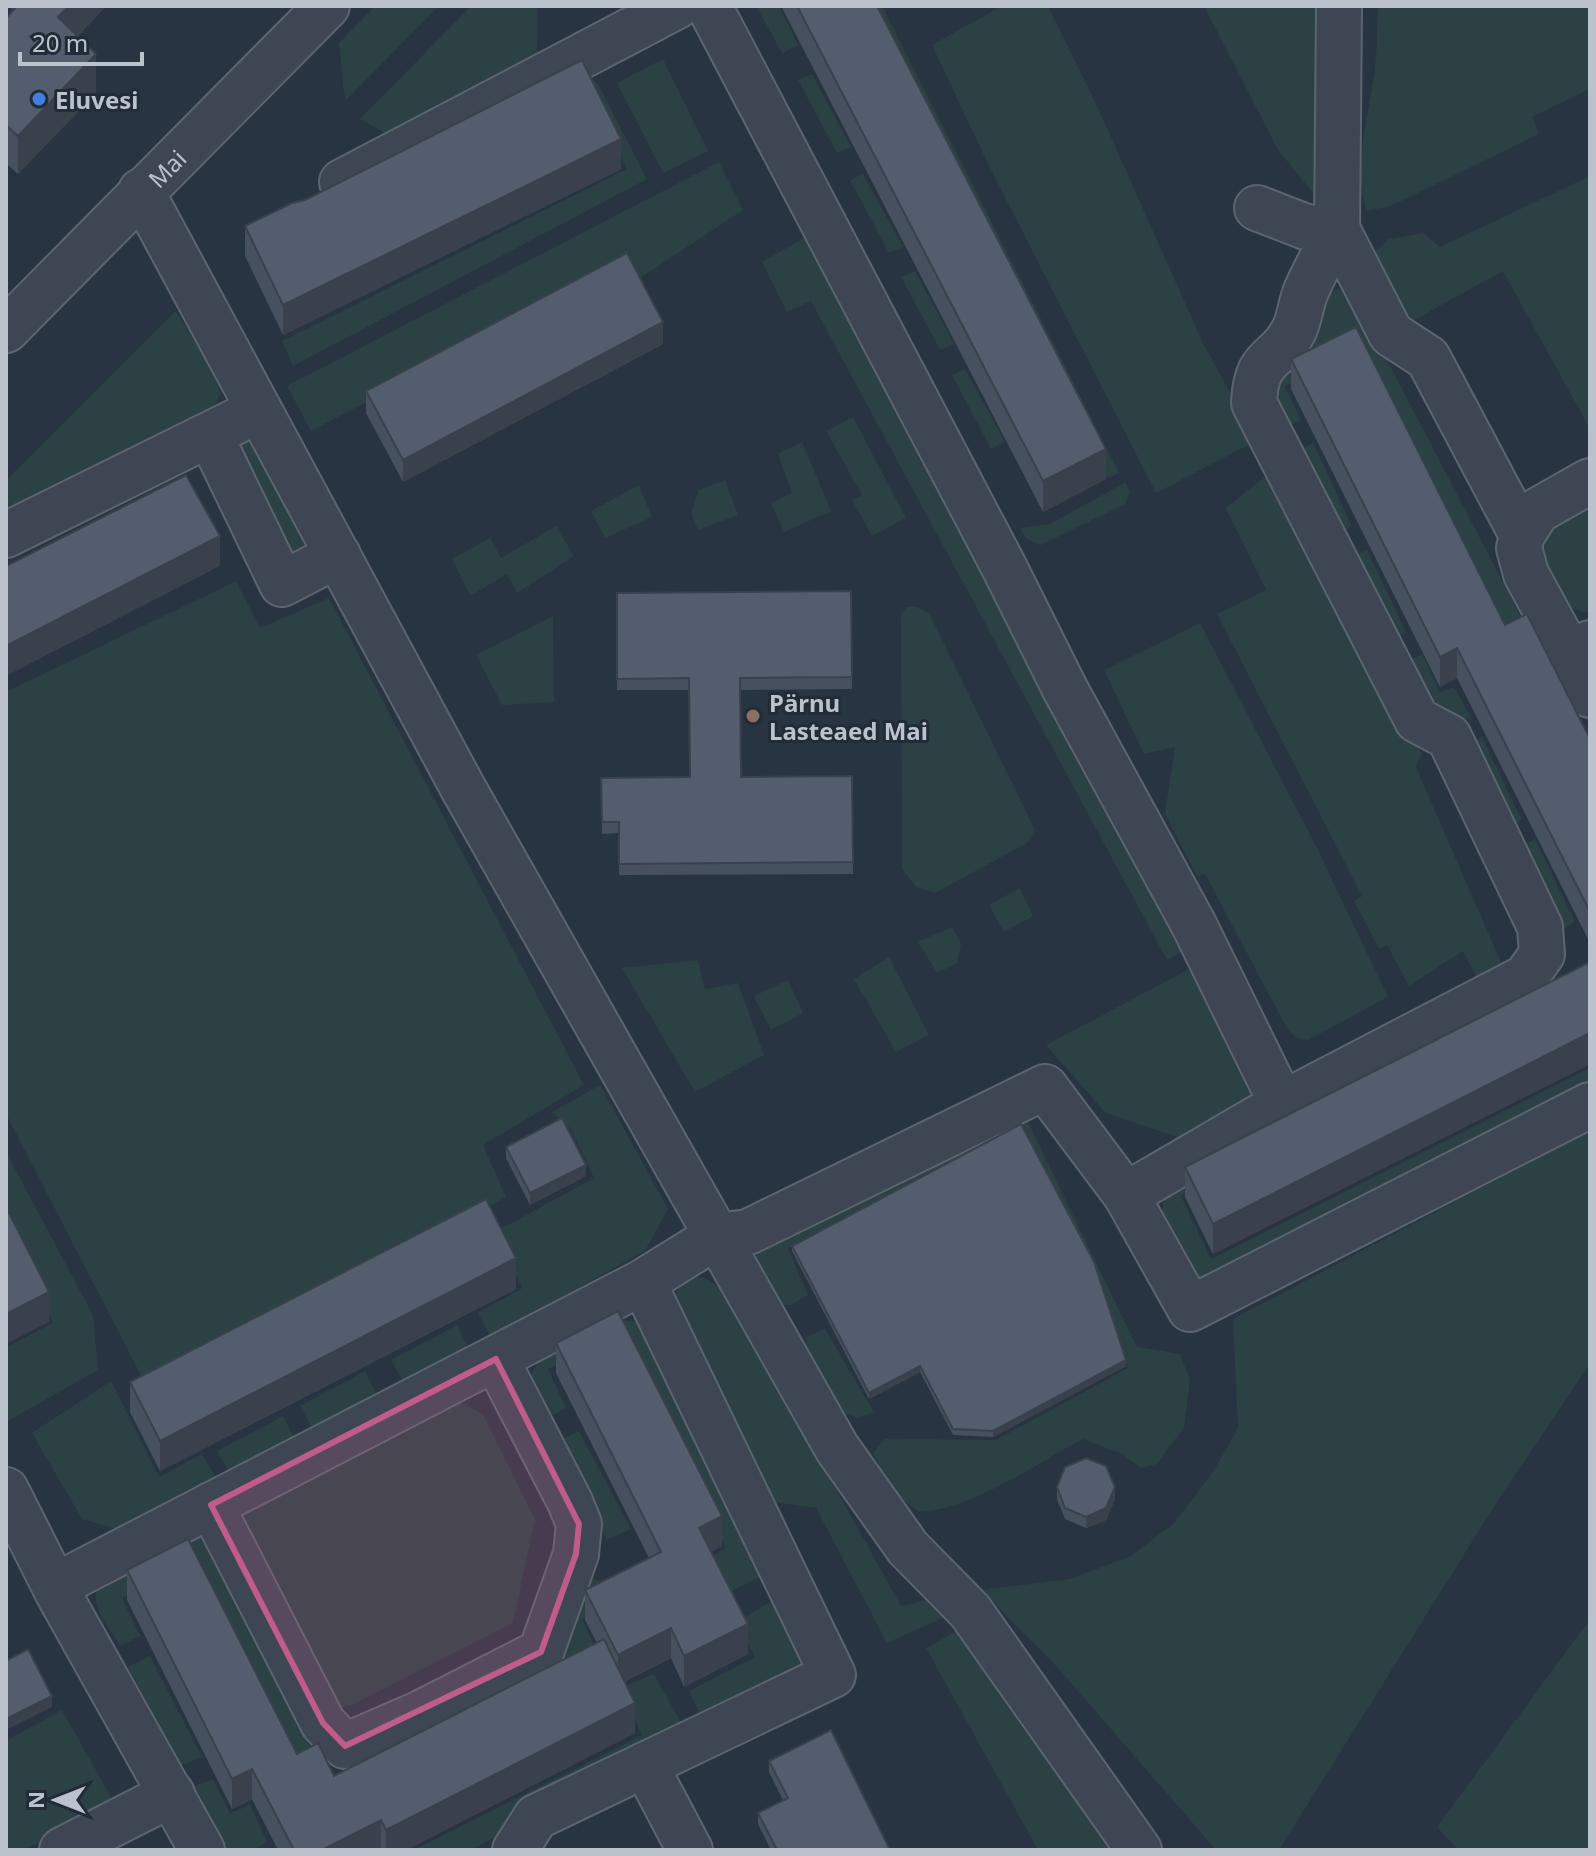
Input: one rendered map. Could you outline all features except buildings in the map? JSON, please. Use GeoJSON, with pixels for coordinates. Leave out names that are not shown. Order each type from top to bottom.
{"type":"FeatureCollection","features":[{"type":"Feature","properties":{"kind":"street"},"geometry":{"type":"LineString","coordinates":[[305,202],[677,6]]}},
{"type":"Feature","properties":{"kind":"street"},"geometry":{"type":"LineString","coordinates":[[709,6],[1065,689],[1194,925],[1282,1104]]}},
{"type":"Feature","properties":{"kind":"street"},"geometry":{"type":"LineString","coordinates":[[1126,1195],[1282,1104],[1526,977],[1542,954],[1540,927],[1449,737],[1417,720],[1254,403],[1255,381],[1263,364],[1285,343],[1295,328],[1305,293],[1337,229],[1339,6]]}},
{"type":"Feature","properties":{"kind":"street","name":"Mai"},"geometry":{"type":"LineString","coordinates":[[6,330],[324,7]]}},
{"type":"Feature","properties":{"kind":"street"},"geometry":{"type":"LineString","coordinates":[[141,191],[463,788],[837,1448],[908,1548],[970,1611],[1139,1850]]}},
{"type":"Feature","properties":{"kind":"street"},"geometry":{"type":"LineString","coordinates":[[1257,208],[1306,227],[1337,229]]}},
{"type":"Feature","properties":{"kind":"street"},"geometry":{"type":"LineString","coordinates":[[1337,229],[1391,334],[1428,358],[1522,535]]}},
{"type":"Feature","properties":{"kind":"street"},"geometry":{"type":"LineString","coordinates":[[6,535],[259,410]]}},
{"type":"Feature","properties":{"kind":"street"},"geometry":{"type":"LineString","coordinates":[[210,435],[282,584],[338,555]]}},
{"type":"Feature","properties":{"kind":"street"},"geometry":{"type":"LineString","coordinates":[[1590,481],[1537,511],[1522,535],[1519,548],[1526,574],[1579,648],[1590,695]]}},
{"type":"Feature","properties":{"kind":"street"},"geometry":{"type":"LineString","coordinates":[[55,1586],[643,1282],[717,1236],[748,1232],[1045,1087],[1126,1195],[1190,1309],[1590,1105]]}},
{"type":"Feature","properties":{"kind":"street"},"geometry":{"type":"LineString","coordinates":[[515,1850],[536,1817],[833,1675],[643,1282]]}},
{"type":"Feature","properties":{"kind":"street"},"geometry":{"type":"LineString","coordinates":[[211,1505],[323,1723],[345,1746],[419,1714],[541,1652],[576,1554],[579,1524],[496,1359]]}},
{"type":"Feature","properties":{"kind":"street"},"geometry":{"type":"LineString","coordinates":[[6,1490],[55,1586],[202,1850]]}},
{"type":"Feature","properties":{"kind":"street"},"geometry":{"type":"LineString","coordinates":[[645,1765],[690,1850]]}},
{"type":"Feature","properties":{"kind":"street"},"geometry":{"type":"LineString","coordinates":[[62,1850],[172,1794]]}},
{"type":"Feature","properties":{"kind":"highlighted area"},"geometry":{"type":"Polygon","coordinates":[[[496,1359],[579,1524],[576,1554],[541,1652],[345,1746],[323,1723],[211,1505],[496,1359]]]}},
{"type":"Feature","properties":{"kind":"green space"},"geometry":{"type":"Polygon","coordinates":[[[375,6],[439,6],[345,101],[339,43],[375,6]]]}},
{"type":"Feature","properties":{"kind":"green space"},"geometry":{"type":"Polygon","coordinates":[[[471,6],[538,6],[537,57],[388,135],[360,119],[471,6]]]}},
{"type":"Feature","properties":{"kind":"green space"},"geometry":{"type":"Polygon","coordinates":[[[756,6],[779,6],[798,45],[782,53],[756,6]]]}},
{"type":"Feature","properties":{"kind":"green space"},"geometry":{"type":"Polygon","coordinates":[[[866,6],[882,6],[1119,473],[1108,478],[866,6]]]}},
{"type":"Feature","properties":{"kind":"green space"},"geometry":{"type":"Polygon","coordinates":[[[1002,6],[1048,6],[1098,108],[1203,343],[1256,441],[1156,493],[989,166],[932,45],[1002,6]]]}},
{"type":"Feature","properties":{"kind":"green space"},"geometry":{"type":"Polygon","coordinates":[[[1204,6],[1327,6],[1328,30],[1314,194],[1278,150],[1204,6]]]}},
{"type":"Feature","properties":{"kind":"green space"},"geometry":{"type":"Polygon","coordinates":[[[1378,6],[1590,6],[1590,89],[1532,117],[1539,134],[1391,206],[1367,211],[1361,160],[1375,69],[1378,6]]]}},
{"type":"Feature","properties":{"kind":"green space"},"geometry":{"type":"Polygon","coordinates":[[[663,59],[708,151],[663,173],[617,83],[663,59]]]}},
{"type":"Feature","properties":{"kind":"green space"},"geometry":{"type":"Polygon","coordinates":[[[812,74],[851,147],[837,153],[798,80],[812,74]]]}},
{"type":"Feature","properties":{"kind":"green space"},"geometry":{"type":"Polygon","coordinates":[[[587,75],[598,84],[647,179],[293,366],[282,341],[627,169],[584,85],[587,75]]]}},
{"type":"Feature","properties":{"kind":"green space"},"geometry":{"type":"Polygon","coordinates":[[[719,162],[743,210],[637,280],[627,266],[311,431],[287,386],[719,162]]]}},
{"type":"Feature","properties":{"kind":"green space"},"geometry":{"type":"Polygon","coordinates":[[[863,174],[903,247],[889,253],[850,180],[863,174]]]}},
{"type":"Feature","properties":{"kind":"green space"},"geometry":{"type":"Polygon","coordinates":[[[1590,176],[1590,429],[1503,271],[1405,325],[1372,254],[1389,239],[1423,233],[1440,247],[1590,176]]]}},
{"type":"Feature","properties":{"kind":"green space"},"geometry":{"type":"Polygon","coordinates":[[[804,238],[811,238],[1187,948],[1167,960],[811,301],[787,312],[762,262],[804,238]]]}},
{"type":"Feature","properties":{"kind":"green space"},"geometry":{"type":"Polygon","coordinates":[[[915,271],[954,344],[940,350],[901,277],[915,271]]]}},
{"type":"Feature","properties":{"kind":"green space"},"geometry":{"type":"Polygon","coordinates":[[[1337,289],[1352,293],[1530,634],[1510,645],[1355,351],[1285,386],[1301,420],[1280,429],[1268,371],[1319,299],[1337,289]]]}},
{"type":"Feature","properties":{"kind":"green space"},"geometry":{"type":"Polygon","coordinates":[[[176,311],[210,366],[221,394],[205,420],[6,519],[6,480],[176,311]]]}},
{"type":"Feature","properties":{"kind":"green space"},"geometry":{"type":"Polygon","coordinates":[[[965,369],[1005,442],[991,449],[952,375],[965,369]]]}},
{"type":"Feature","properties":{"kind":"green space"},"geometry":{"type":"Polygon","coordinates":[[[853,417],[906,518],[872,536],[852,500],[862,495],[826,431],[853,417]]]}},
{"type":"Feature","properties":{"kind":"green space"},"geometry":{"type":"Polygon","coordinates":[[[243,438],[258,444],[304,531],[306,547],[293,555],[234,445],[243,438]]]}},
{"type":"Feature","properties":{"kind":"green space"},"geometry":{"type":"Polygon","coordinates":[[[802,442],[831,511],[784,532],[771,503],[792,493],[778,454],[802,442]]]}},
{"type":"Feature","properties":{"kind":"green space"},"geometry":{"type":"Polygon","coordinates":[[[1313,443],[1352,526],[1336,536],[1302,449],[1313,443]]]}},
{"type":"Feature","properties":{"kind":"green space"},"geometry":{"type":"Polygon","coordinates":[[[1274,469],[1369,664],[1422,754],[1416,767],[1503,967],[1480,983],[1463,951],[1409,986],[1387,945],[1379,949],[1354,901],[1362,896],[1217,614],[1266,590],[1226,508],[1274,469]]]}},
{"type":"Feature","properties":{"kind":"green space"},"geometry":{"type":"Polygon","coordinates":[[[725,480],[738,515],[698,530],[691,513],[699,490],[725,480]]]}},
{"type":"Feature","properties":{"kind":"green space"},"geometry":{"type":"Polygon","coordinates":[[[1126,482],[1130,492],[1125,504],[1041,545],[1027,539],[1020,528],[1050,524],[1126,482]]]}},
{"type":"Feature","properties":{"kind":"green space"},"geometry":{"type":"Polygon","coordinates":[[[639,485],[652,517],[605,538],[591,511],[639,485]]]}},
{"type":"Feature","properties":{"kind":"green space"},"geometry":{"type":"Polygon","coordinates":[[[1590,492],[1590,613],[1587,613],[1563,605],[1546,577],[1541,560],[1549,527],[1590,492]]]}},
{"type":"Feature","properties":{"kind":"green space"},"geometry":{"type":"Polygon","coordinates":[[[556,526],[574,556],[517,593],[507,574],[470,596],[452,559],[490,538],[501,558],[556,526]]]}},
{"type":"Feature","properties":{"kind":"green space"},"geometry":{"type":"Polygon","coordinates":[[[1367,550],[1406,632],[1390,642],[1356,555],[1367,550]]]}},
{"type":"Feature","properties":{"kind":"green space"},"geometry":{"type":"Polygon","coordinates":[[[236,581],[260,628],[329,598],[584,1085],[483,1145],[506,1197],[148,1389],[6,1114],[6,692],[236,581]]]}},
{"type":"Feature","properties":{"kind":"green space"},"geometry":{"type":"Polygon","coordinates":[[[907,607],[929,613],[1035,830],[1027,843],[935,893],[916,887],[902,869],[901,613],[907,607]]]}},
{"type":"Feature","properties":{"kind":"green space"},"geometry":{"type":"Polygon","coordinates":[[[553,616],[554,702],[502,705],[476,655],[553,616]]]}},
{"type":"Feature","properties":{"kind":"green space"},"geometry":{"type":"Polygon","coordinates":[[[1200,623],[1317,848],[1388,997],[1308,1040],[1297,1038],[1288,1030],[1205,874],[1197,876],[1165,814],[1175,747],[1144,754],[1104,670],[1200,623]]]}},
{"type":"Feature","properties":{"kind":"green space"},"geometry":{"type":"Polygon","coordinates":[[[1422,654],[1440,692],[1454,687],[1471,717],[1453,726],[1422,704],[1410,660],[1422,654]]]}},
{"type":"Feature","properties":{"kind":"green space"},"geometry":{"type":"Polygon","coordinates":[[[1482,737],[1522,820],[1505,829],[1471,743],[1482,737]]]}},
{"type":"Feature","properties":{"kind":"green space"},"geometry":{"type":"Polygon","coordinates":[[[1535,839],[1575,922],[1559,932],[1524,845],[1535,839]]]}},
{"type":"Feature","properties":{"kind":"green space"},"geometry":{"type":"Polygon","coordinates":[[[1020,888],[1033,916],[1004,932],[989,905],[1020,888]]]}},
{"type":"Feature","properties":{"kind":"green space"},"geometry":{"type":"Polygon","coordinates":[[[952,927],[961,944],[957,963],[937,973],[918,942],[952,927]]]}},
{"type":"Feature","properties":{"kind":"green space"},"geometry":{"type":"Polygon","coordinates":[[[889,957],[929,1035],[896,1052],[854,979],[889,957]]]}},
{"type":"Feature","properties":{"kind":"green space"},"geometry":{"type":"Polygon","coordinates":[[[698,960],[705,989],[738,983],[764,1055],[695,1092],[622,968],[698,960]]]}},
{"type":"Feature","properties":{"kind":"green space"},"geometry":{"type":"Polygon","coordinates":[[[1195,966],[1263,1090],[1186,1140],[1106,1113],[1046,1045],[1195,966]]]}},
{"type":"Feature","properties":{"kind":"green space"},"geometry":{"type":"Polygon","coordinates":[[[788,980],[803,1013],[771,1030],[754,996],[788,980]]]}},
{"type":"Feature","properties":{"kind":"green space"},"geometry":{"type":"Polygon","coordinates":[[[1590,1068],[1590,1093],[1200,1283],[1163,1214],[1163,1191],[1217,1178],[1181,1196],[1211,1259],[1590,1068]]]}},
{"type":"Feature","properties":{"kind":"green space"},"geometry":{"type":"Polygon","coordinates":[[[600,1085],[668,1209],[645,1251],[490,1336],[478,1313],[522,1288],[495,1232],[594,1178],[571,1129],[552,1112],[600,1085]]]}},
{"type":"Feature","properties":{"kind":"green space"},"geometry":{"type":"Polygon","coordinates":[[[1013,1117],[1026,1118],[1137,1347],[1180,1354],[1190,1380],[1184,1427],[1157,1464],[1141,1468],[1122,1454],[1083,1439],[983,1494],[962,1503],[919,1512],[894,1493],[873,1453],[885,1439],[996,1440],[1128,1368],[1100,1278],[1013,1117]]]}},
{"type":"Feature","properties":{"kind":"green space"},"geometry":{"type":"Polygon","coordinates":[[[1008,1119],[1015,1129],[788,1248],[808,1295],[791,1305],[779,1305],[754,1261],[761,1244],[1008,1119]]]}},
{"type":"Feature","properties":{"kind":"green space"},"geometry":{"type":"Polygon","coordinates":[[[1590,1130],[1590,1364],[1500,1497],[1279,1850],[1216,1850],[1058,1668],[981,1590],[1070,1579],[1131,1556],[1174,1523],[1213,1472],[1238,1428],[1233,1319],[1590,1130]]]}},
{"type":"Feature","properties":{"kind":"green space"},"geometry":{"type":"Polygon","coordinates":[[[6,1152],[93,1315],[98,1370],[6,1422],[6,1347],[53,1323],[6,1231],[6,1152]]]}},
{"type":"Feature","properties":{"kind":"green space"},"geometry":{"type":"Polygon","coordinates":[[[692,1277],[705,1278],[726,1291],[901,1606],[932,1599],[949,1615],[887,1643],[816,1508],[772,1502],[672,1313],[677,1292],[692,1277]]]}},
{"type":"Feature","properties":{"kind":"green space"},"geometry":{"type":"Polygon","coordinates":[[[617,1320],[634,1321],[644,1327],[771,1571],[722,1596],[704,1561],[726,1548],[618,1338],[548,1369],[566,1408],[546,1419],[528,1383],[539,1359],[617,1320]]]}},
{"type":"Feature","properties":{"kind":"green space"},"geometry":{"type":"Polygon","coordinates":[[[457,1325],[470,1352],[406,1387],[391,1360],[457,1325]]]}},
{"type":"Feature","properties":{"kind":"green space"},"geometry":{"type":"Polygon","coordinates":[[[825,1329],[874,1412],[858,1418],[843,1413],[806,1348],[806,1337],[825,1329]]]}},
{"type":"Feature","properties":{"kind":"green space"},"geometry":{"type":"Polygon","coordinates":[[[365,1371],[378,1397],[315,1433],[300,1406],[365,1371]]]}},
{"type":"Feature","properties":{"kind":"green space"},"geometry":{"type":"Polygon","coordinates":[[[111,1381],[159,1477],[202,1454],[219,1483],[126,1532],[82,1519],[32,1433],[111,1381]]]}},
{"type":"Feature","properties":{"kind":"green space"},"geometry":{"type":"Polygon","coordinates":[[[451,1401],[466,1404],[484,1416],[535,1519],[513,1623],[352,1705],[336,1708],[243,1520],[247,1511],[451,1401]]]}},
{"type":"Feature","properties":{"kind":"green space"},"geometry":{"type":"Polygon","coordinates":[[[283,1416],[296,1442],[232,1477],[217,1451],[283,1416]]]}},
{"type":"Feature","properties":{"kind":"green space"},"geometry":{"type":"Polygon","coordinates":[[[579,1431],[631,1529],[607,1540],[556,1442],[579,1431]]]}},
{"type":"Feature","properties":{"kind":"green space"},"geometry":{"type":"Polygon","coordinates":[[[199,1533],[208,1537],[325,1751],[298,1781],[190,1566],[122,1598],[140,1636],[120,1646],[99,1613],[96,1597],[102,1578],[199,1533]]]}},
{"type":"Feature","properties":{"kind":"green space"},"geometry":{"type":"Polygon","coordinates":[[[588,1579],[602,1582],[617,1600],[582,1619],[604,1666],[569,1685],[556,1660],[588,1579]]]}},
{"type":"Feature","properties":{"kind":"green space"},"geometry":{"type":"Polygon","coordinates":[[[784,1594],[804,1656],[802,1672],[705,1725],[689,1691],[755,1657],[736,1622],[784,1594]]]}},
{"type":"Feature","properties":{"kind":"green space"},"geometry":{"type":"Polygon","coordinates":[[[1590,1619],[1590,1850],[1458,1850],[1437,1827],[1590,1619]]]}},
{"type":"Feature","properties":{"kind":"green space"},"geometry":{"type":"Polygon","coordinates":[[[960,1629],[1129,1850],[1038,1850],[926,1648],[960,1629]]]}},
{"type":"Feature","properties":{"kind":"green space"},"geometry":{"type":"Polygon","coordinates":[[[150,1656],[202,1757],[180,1766],[128,1667],[150,1656]]]}},
{"type":"Feature","properties":{"kind":"green space"},"geometry":{"type":"Polygon","coordinates":[[[654,1674],[689,1737],[471,1850],[414,1850],[642,1735],[619,1689],[654,1674]]]}},
{"type":"Feature","properties":{"kind":"green space"},"geometry":{"type":"Polygon","coordinates":[[[62,1710],[115,1804],[24,1850],[6,1850],[6,1741],[62,1710]]]}},
{"type":"Feature","properties":{"kind":"green space"},"geometry":{"type":"Polygon","coordinates":[[[213,1779],[230,1813],[250,1805],[267,1842],[253,1850],[221,1850],[190,1788],[213,1779]]]}},
{"type":"Feature","properties":{"kind":"place","name":"Eluvesi"},"geometry":{"type":"Point","coordinates":[39,99]}},
{"type":"Feature","properties":{"kind":"place","name":"Pärnu Lasteaed Mai"},"geometry":{"type":"Point","coordinates":[753,716]}}]}
